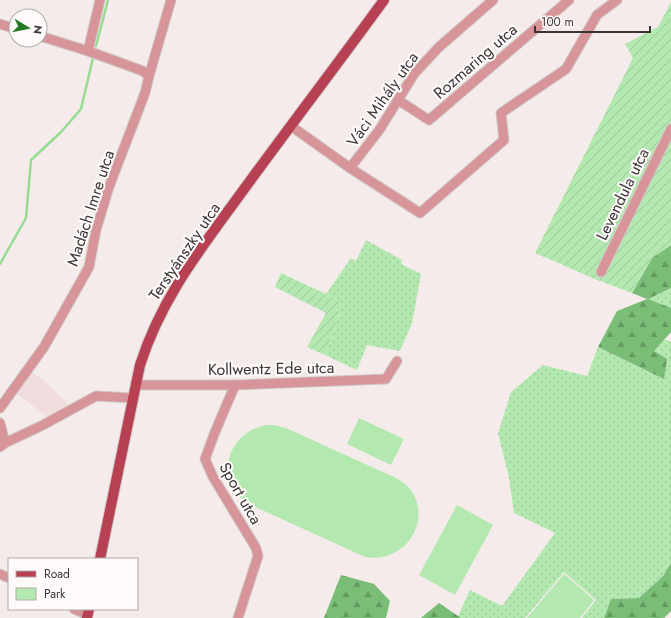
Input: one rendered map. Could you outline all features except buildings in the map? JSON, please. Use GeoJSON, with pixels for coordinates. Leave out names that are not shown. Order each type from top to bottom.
{"type":"FeatureCollection","features":[{"type":"Feature","properties":{"kind":"main road","name":"Terstyánszky utca"},"geometry":{"type":"LineString","coordinates":[[100,558],[140,365],[153,329],[185,271],[384,0]]}},
{"type":"Feature","properties":{"kind":"street"},"geometry":{"type":"LineString","coordinates":[[88,51],[100,0]]}},
{"type":"Feature","properties":{"kind":"street","name":"Madách Imre utca"},"geometry":{"type":"LineString","coordinates":[[0,408],[44,347],[89,267],[96,230],[109,187],[145,93],[171,0]]}},
{"type":"Feature","properties":{"kind":"street","name":"Váci Mihály utca"},"geometry":{"type":"LineString","coordinates":[[350,168],[380,129],[414,74],[439,46],[493,0]]}},
{"type":"Feature","properties":{"kind":"street","name":"Rozmaring utca"},"geometry":{"type":"LineString","coordinates":[[398,100],[429,120],[569,0]]}},
{"type":"Feature","properties":{"kind":"street"},"geometry":{"type":"LineString","coordinates":[[597,15],[606,0]]}},
{"type":"Feature","properties":{"kind":"street"},"geometry":{"type":"LineString","coordinates":[[597,15],[617,0]]}},
{"type":"Feature","properties":{"kind":"street","name":"Váci Mihály utca"},"geometry":{"type":"LineString","coordinates":[[291,126],[350,168],[420,213],[504,140],[501,113],[566,69],[597,15]]}},
{"type":"Feature","properties":{"kind":"street"},"geometry":{"type":"LineString","coordinates":[[48,38],[143,71],[149,76]]}},
{"type":"Feature","properties":{"kind":"street","name":"Levendula utca"},"geometry":{"type":"LineString","coordinates":[[600,272],[671,128]]}},
{"type":"Feature","properties":{"kind":"street","name":"Kollwentz Ede utca"},"geometry":{"type":"LineString","coordinates":[[136,385],[235,385],[386,379],[397,361]]}},
{"type":"Feature","properties":{"kind":"street","name":"Sport utca"},"geometry":{"type":"LineString","coordinates":[[235,385],[205,459],[213,477],[256,548],[258,556],[238,618]]}},
{"type":"Feature","properties":{"kind":"street"},"geometry":{"type":"LineString","coordinates":[[0,422],[2,445],[43,425],[96,396],[133,398]]}},
{"type":"Feature","properties":{"kind":"street"},"geometry":{"type":"LineString","coordinates":[[77,610],[88,614]]}},
{"type":"Feature","properties":{"kind":"shaded area"},"geometry":{"type":"Polygon","coordinates":[[[30,371],[47,383],[69,405],[48,417],[14,392],[30,371]]]}},
{"type":"Feature","properties":{"kind":"green space"},"geometry":{"type":"Polygon","coordinates":[[[671,2],[671,245],[652,258],[632,293],[535,253],[633,58],[625,44],[658,27],[671,2]]]}},
{"type":"Feature","properties":{"kind":"green space"},"geometry":{"type":"Polygon","coordinates":[[[366,240],[402,260],[401,264],[421,274],[412,323],[400,351],[367,345],[357,370],[325,355],[338,319],[341,301],[326,294],[351,258],[356,261],[366,240]]]}},
{"type":"Feature","properties":{"kind":"green space"},"geometry":{"type":"Polygon","coordinates":[[[671,245],[671,288],[648,299],[671,308],[671,332],[654,351],[667,359],[664,379],[598,347],[617,311],[647,299],[632,293],[652,258],[671,245]]]}},
{"type":"Feature","properties":{"kind":"green space"},"geometry":{"type":"Polygon","coordinates":[[[281,273],[341,301],[338,319],[325,355],[307,347],[326,313],[275,287],[281,273]]]}},
{"type":"Feature","properties":{"kind":"green space"},"geometry":{"type":"Polygon","coordinates":[[[671,288],[671,308],[647,299],[671,288]]]}},
{"type":"Feature","properties":{"kind":"green space"},"geometry":{"type":"Polygon","coordinates":[[[665,339],[671,342],[671,563],[663,576],[639,598],[611,599],[604,618],[582,618],[596,600],[564,572],[525,618],[461,618],[458,616],[470,590],[502,606],[555,533],[514,513],[509,478],[498,433],[511,392],[543,365],[587,376],[598,347],[664,379],[654,351],[665,339]]]}},
{"type":"Feature","properties":{"kind":"green space"},"geometry":{"type":"Polygon","coordinates":[[[359,418],[404,439],[391,465],[347,444],[359,418]]]}},
{"type":"Feature","properties":{"kind":"green space"},"geometry":{"type":"Polygon","coordinates":[[[267,425],[286,428],[396,478],[409,488],[416,501],[419,515],[416,529],[409,541],[397,551],[383,557],[365,557],[251,505],[239,496],[231,485],[228,473],[229,460],[233,448],[241,438],[253,430],[267,425]]]}},
{"type":"Feature","properties":{"kind":"green space"},"geometry":{"type":"Polygon","coordinates":[[[457,505],[493,525],[455,595],[419,575],[457,505]]]}},
{"type":"Feature","properties":{"kind":"green space"},"geometry":{"type":"Polygon","coordinates":[[[671,563],[671,611],[664,618],[604,618],[611,599],[639,598],[663,576],[671,563]]]}},
{"type":"Feature","properties":{"kind":"green space"},"geometry":{"type":"Polygon","coordinates":[[[564,574],[594,600],[580,618],[527,618],[564,574]]]}},
{"type":"Feature","properties":{"kind":"green space"},"geometry":{"type":"Polygon","coordinates":[[[341,575],[374,584],[390,601],[386,618],[324,618],[341,575]]]}},
{"type":"Feature","properties":{"kind":"green space"},"geometry":{"type":"Polygon","coordinates":[[[439,603],[458,616],[461,618],[421,618],[439,603]]]}},
{"type":"Feature","properties":{"kind":"waterway"},"geometry":{"type":"LineString","coordinates":[[96,46],[108,0]]}},
{"type":"Feature","properties":{"kind":"waterway"},"geometry":{"type":"LineString","coordinates":[[0,264],[26,218],[31,160],[61,132],[81,109],[93,58]]}}]}
